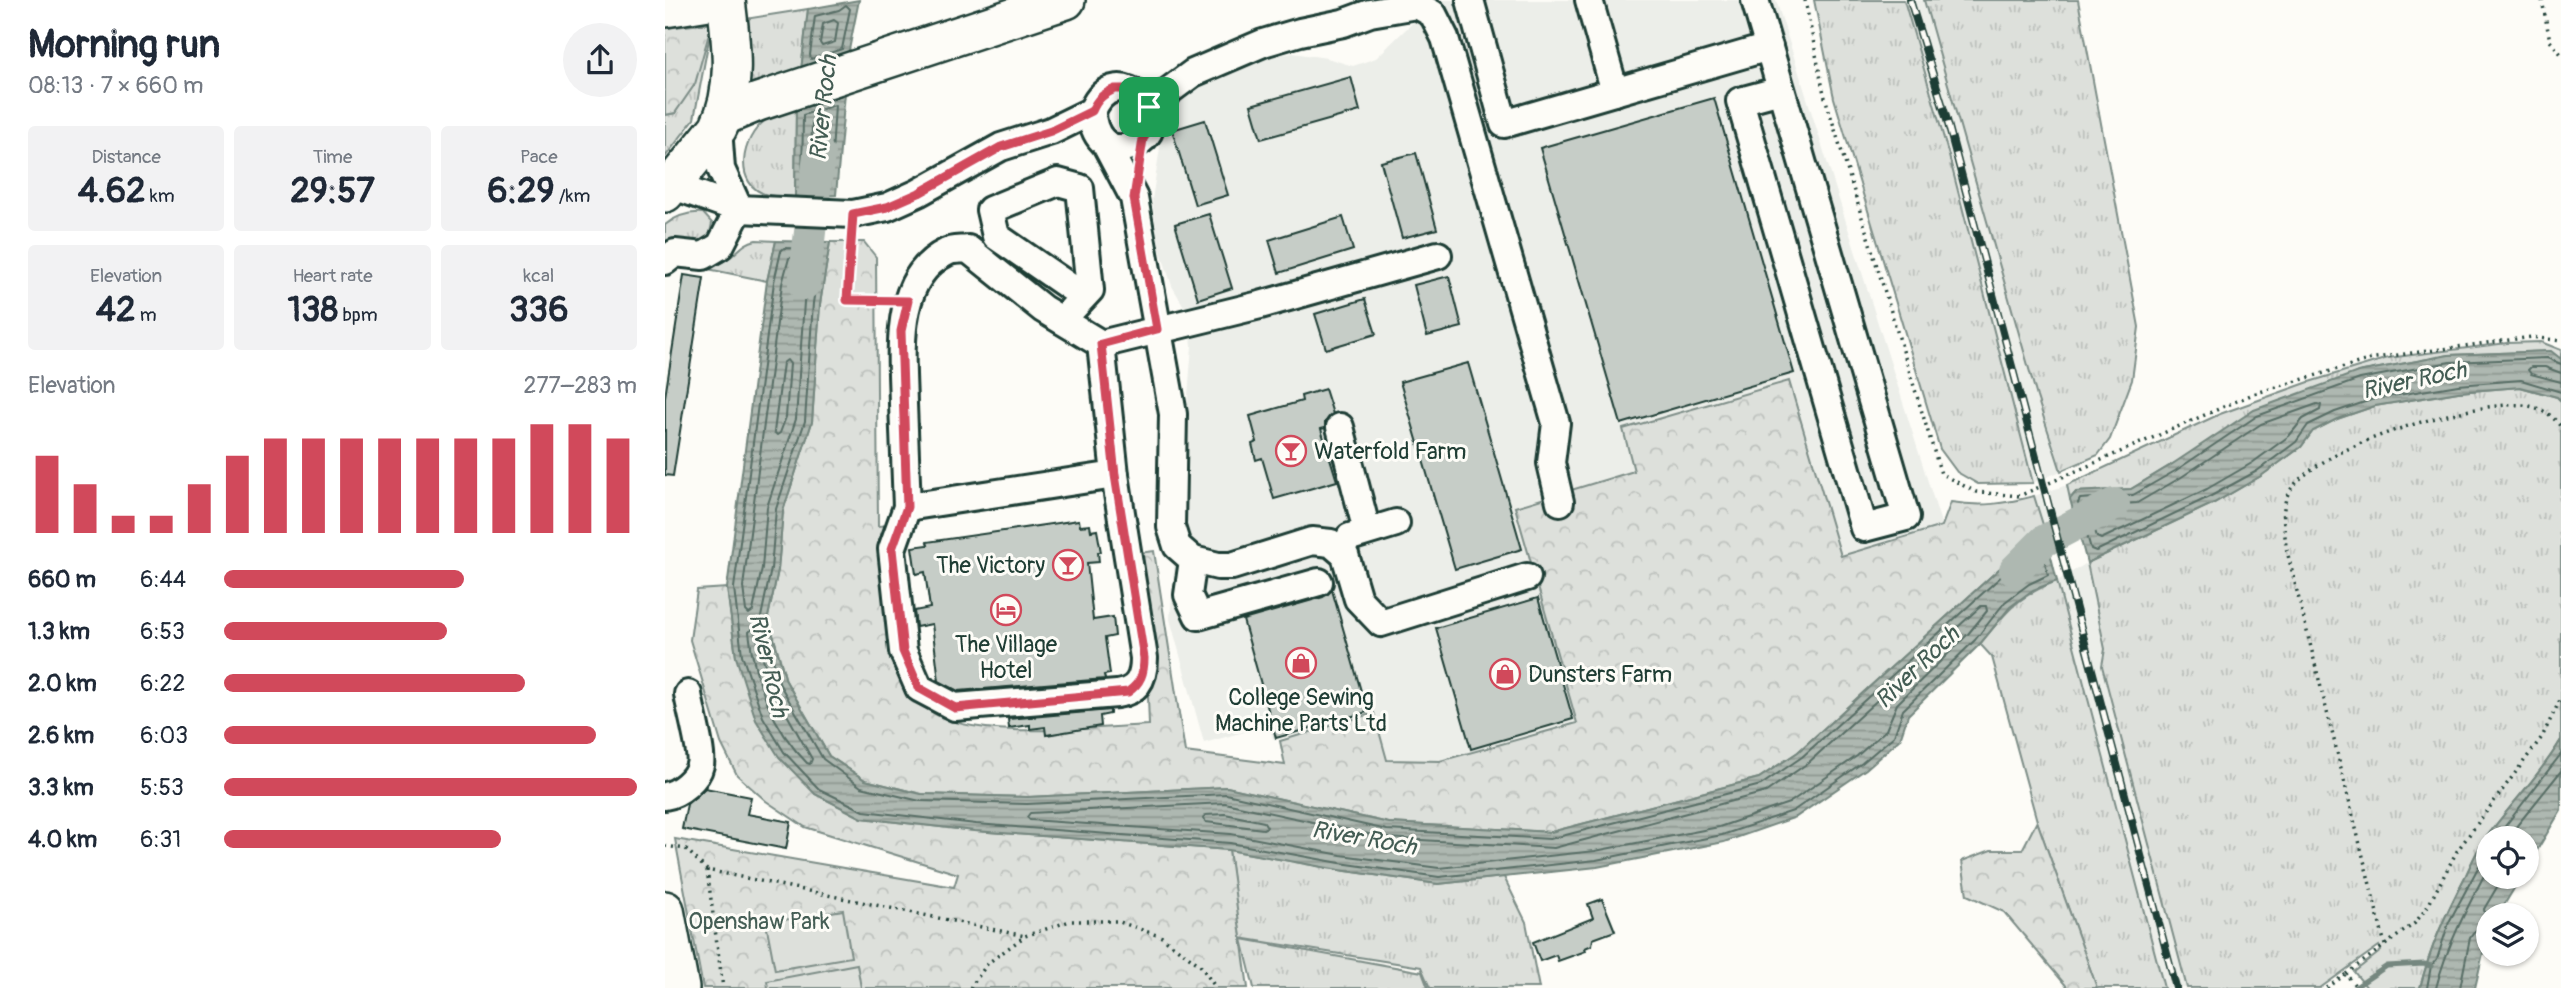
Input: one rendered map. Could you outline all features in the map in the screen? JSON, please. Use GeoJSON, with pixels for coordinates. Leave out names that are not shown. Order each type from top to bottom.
{"type":"FeatureCollection","features":[{"type":"Feature","properties":{"kind":"highway"},"geometry":{"type":"LineString","coordinates":[[665,8],[715,0]]}},
{"type":"Feature","properties":{"kind":"highway"},"geometry":{"type":"LineString","coordinates":[[721,122],[730,85],[731,48],[726,0]]}},
{"type":"Feature","properties":{"kind":"highway"},"geometry":{"type":"LineString","coordinates":[[668,189],[721,122],[758,102],[1066,0]]}},
{"type":"Feature","properties":{"kind":"highway"},"geometry":{"type":"LineString","coordinates":[[665,910],[680,988]]}},
{"type":"Feature","properties":{"kind":"street"},"geometry":{"type":"LineString","coordinates":[[1470,0],[1504,124],[1769,47]]}},
{"type":"Feature","properties":{"kind":"street"},"geometry":{"type":"LineString","coordinates":[[1589,0],[1615,92]]}},
{"type":"Feature","properties":{"kind":"street"},"geometry":{"type":"LineString","coordinates":[[1755,0],[1906,517],[1864,528],[1741,101],[1781,90]]}},
{"type":"Feature","properties":{"kind":"street"},"geometry":{"type":"LineString","coordinates":[[1396,523],[1331,543],[1313,541],[1232,566],[1218,566],[1193,560],[1177,545],[1171,527],[1173,415],[1134,198],[1105,143],[1096,135],[1092,125],[1092,111],[1103,94],[1115,89],[1126,89],[1193,73],[1263,43],[1343,23],[1370,13],[1417,5],[1433,14],[1445,38],[1556,424],[1551,463],[1560,502]]}},
{"type":"Feature","properties":{"kind":"street"},"geometry":{"type":"LineString","coordinates":[[1051,131],[1079,135],[1125,148],[1147,129],[1170,90],[1193,73]]}},
{"type":"Feature","properties":{"kind":"street"},"geometry":{"type":"LineString","coordinates":[[1461,93],[1492,83]]}},
{"type":"Feature","properties":{"kind":"street"},"geometry":{"type":"LineString","coordinates":[[1126,89],[1143,98],[1149,107],[1134,198]]}},
{"type":"Feature","properties":{"kind":"street"},"geometry":{"type":"LineString","coordinates":[[668,189],[748,210],[853,214],[887,207],[919,193],[1001,147],[1051,131],[1092,111]]}},
{"type":"Feature","properties":{"kind":"street"},"geometry":{"type":"LineString","coordinates":[[721,122],[717,150],[721,169],[748,210]]}},
{"type":"Feature","properties":{"kind":"street"},"geometry":{"type":"LineString","coordinates":[[1062,320],[1090,290],[1080,188],[1058,182],[990,210],[996,236],[1083,296]]}},
{"type":"Feature","properties":{"kind":"street"},"geometry":{"type":"LineString","coordinates":[[665,261],[675,253],[703,256],[720,246],[748,210]]}},
{"type":"Feature","properties":{"kind":"street"},"geometry":{"type":"LineString","coordinates":[[1101,344],[1115,475],[1144,670],[1137,686],[1128,692],[955,708],[919,688],[903,651],[892,549],[907,507],[901,331],[908,301],[919,277],[932,262],[948,251],[968,249],[1043,309],[1101,344],[1260,305],[1438,256]]}},
{"type":"Feature","properties":{"kind":"street"},"geometry":{"type":"LineString","coordinates":[[1816,363],[1857,351]]}},
{"type":"Feature","properties":{"kind":"street"},"geometry":{"type":"LineString","coordinates":[[1340,427],[1367,531]]}},
{"type":"Feature","properties":{"kind":"street"},"geometry":{"type":"LineString","coordinates":[[907,507],[1115,475]]}},
{"type":"Feature","properties":{"kind":"street"},"geometry":{"type":"LineString","coordinates":[[1331,543],[1345,555],[1358,598],[1381,623],[1527,577]]}},
{"type":"Feature","properties":{"kind":"street"},"geometry":{"type":"LineString","coordinates":[[1193,560],[1188,595],[1198,616],[1319,582]]}},
{"type":"Feature","properties":{"kind":"street"},"geometry":{"type":"LineString","coordinates":[[665,796],[672,795],[692,780],[701,764],[688,694]]}},
{"type":"Feature","properties":{"kind":"path"},"geometry":{"type":"LineString","coordinates":[[1805,0],[1824,94],[1941,474],[1976,492],[2019,496],[2253,394],[2375,358],[2532,337],[2561,341]]}},
{"type":"Feature","properties":{"kind":"path"},"geometry":{"type":"LineString","coordinates":[[2542,0],[2550,41],[2561,54]]}},
{"type":"Feature","properties":{"kind":"path"},"geometry":{"type":"LineString","coordinates":[[853,214],[847,300],[908,301]]}},
{"type":"Feature","properties":{"kind":"path"},"geometry":{"type":"LineString","coordinates":[[2385,944],[2286,547],[2286,498],[2298,480],[2326,459],[2441,415],[2520,405],[2539,408],[2553,416],[2561,427]]}},
{"type":"Feature","properties":{"kind":"path"},"geometry":{"type":"LineString","coordinates":[[2327,988],[2415,923],[2428,906],[2457,851],[2542,737],[2561,698]]}},
{"type":"Feature","properties":{"kind":"path"},"geometry":{"type":"LineString","coordinates":[[665,846],[686,849],[706,870],[1025,936]]}},
{"type":"Feature","properties":{"kind":"path"},"geometry":{"type":"LineString","coordinates":[[706,870],[723,988]]}},
{"type":"Feature","properties":{"kind":"path"},"geometry":{"type":"LineString","coordinates":[[970,988],[988,963],[1025,936],[1070,921],[1117,922],[1162,937],[1200,965],[1216,988]]}},
{"type":"Feature","properties":{"kind":"path"},"geometry":{"type":"LineString","coordinates":[[2346,974],[2357,988]]}},
{"type":"Feature","properties":{"kind":"shaded area"},"geometry":{"type":"Polygon","coordinates":[[[1436,0],[1776,0],[1942,526],[1841,556],[1623,429],[1634,471],[1515,507],[1578,723],[1440,761],[1387,760],[1373,713],[1273,739],[1269,725],[1204,743],[1170,619],[1192,346],[1189,315],[1172,286],[1158,243],[1152,200],[1161,141],[1177,100],[1200,85],[1262,57],[1293,53],[1327,58],[1353,66],[1376,58],[1436,0]]]}},
{"type":"Feature","properties":{"kind":"shaded area"},"geometry":{"type":"Polygon","coordinates":[[[1904,0],[1924,0],[2037,397],[2061,471],[2033,483],[1949,156],[1904,0]]]}},
{"type":"Feature","properties":{"kind":"shaded area"},"geometry":{"type":"Polygon","coordinates":[[[2067,485],[2073,508],[2044,528],[2034,496],[2067,485]]]}},
{"type":"Feature","properties":{"kind":"shaded area"},"geometry":{"type":"Polygon","coordinates":[[[2087,563],[2105,649],[2102,667],[2187,988],[2164,988],[2057,581],[2087,563]]]}},
{"type":"Feature","properties":{"kind":"green space"},"geometry":{"type":"Polygon","coordinates":[[[1814,0],[1904,0],[1949,156],[2033,483],[1978,484],[1957,472],[1940,449],[1834,98],[1814,0]]]}},
{"type":"Feature","properties":{"kind":"green space"},"geometry":{"type":"Polygon","coordinates":[[[1924,0],[2078,0],[2139,327],[2132,380],[2110,439],[2098,455],[2061,471],[2037,397],[1924,0]]]}},
{"type":"Feature","properties":{"kind":"green space"},"geometry":{"type":"Polygon","coordinates":[[[808,9],[801,71],[746,92],[745,19],[808,9]]]}},
{"type":"Feature","properties":{"kind":"green space"},"geometry":{"type":"Polygon","coordinates":[[[712,23],[694,119],[665,157],[665,115],[675,113],[712,23]]]}},
{"type":"Feature","properties":{"kind":"green space"},"geometry":{"type":"Polygon","coordinates":[[[712,23],[695,84],[675,113],[665,115],[665,28],[712,23]]]}},
{"type":"Feature","properties":{"kind":"green space"},"geometry":{"type":"Polygon","coordinates":[[[796,108],[795,197],[768,195],[749,182],[745,172],[746,149],[757,128],[766,120],[796,108]]]}},
{"type":"Feature","properties":{"kind":"green space"},"geometry":{"type":"Polygon","coordinates":[[[703,213],[712,223],[709,238],[665,248],[665,225],[683,215],[703,213]]]}},
{"type":"Feature","properties":{"kind":"green space"},"geometry":{"type":"Polygon","coordinates":[[[756,240],[776,241],[767,281],[703,268],[723,262],[747,243],[756,240]]]}},
{"type":"Feature","properties":{"kind":"green space"},"geometry":{"type":"Polygon","coordinates":[[[830,242],[864,242],[876,257],[878,526],[892,525],[910,693],[930,711],[950,721],[975,727],[1068,730],[1149,725],[1148,696],[1156,673],[1138,553],[1154,551],[1185,752],[1285,765],[1280,741],[1374,713],[1387,760],[1440,761],[1577,723],[1515,507],[1634,471],[1623,429],[1789,381],[1841,556],[1942,526],[1951,502],[1993,504],[2034,496],[2044,528],[1798,752],[1759,778],[1551,832],[1389,823],[1227,787],[1028,797],[921,794],[865,780],[829,756],[786,681],[768,617],[778,570],[783,511],[812,422],[820,304],[830,242]]]}},
{"type":"Feature","properties":{"kind":"green space"},"geometry":{"type":"Polygon","coordinates":[[[2541,342],[2561,350],[2561,359],[2550,351],[2449,355],[2358,372],[2171,465],[2131,489],[2076,492],[2070,499],[2067,485],[2220,414],[2309,382],[2388,358],[2507,343],[2541,342]]]}},
{"type":"Feature","properties":{"kind":"green space"},"geometry":{"type":"Polygon","coordinates":[[[2520,387],[2557,397],[2561,401],[2561,740],[2495,826],[2476,826],[2476,854],[2439,931],[2420,988],[2367,988],[2354,972],[2381,951],[2379,946],[2320,988],[2187,988],[2102,666],[2105,649],[2087,563],[2214,503],[2261,476],[2301,447],[2313,431],[2337,419],[2375,406],[2458,392],[2520,387]]]}},
{"type":"Feature","properties":{"kind":"green space"},"geometry":{"type":"Polygon","coordinates":[[[2057,581],[2164,988],[2097,988],[2037,821],[1992,657],[1980,644],[2013,606],[2057,581]]]}},
{"type":"Feature","properties":{"kind":"green space","name":"Openshaw Park"},"geometry":{"type":"Polygon","coordinates":[[[727,588],[736,657],[815,794],[862,818],[975,831],[1229,850],[1248,988],[703,988],[675,839],[954,887],[958,874],[805,827],[766,801],[737,775],[721,743],[690,640],[697,590],[727,588]]]}},
{"type":"Feature","properties":{"kind":"green space"},"geometry":{"type":"Polygon","coordinates":[[[2037,821],[2097,988],[2068,988],[2004,912],[1967,895],[1962,861],[1991,850],[2022,850],[2037,821]]]}},
{"type":"Feature","properties":{"kind":"green space"},"geometry":{"type":"Polygon","coordinates":[[[1229,850],[1438,884],[1504,877],[1526,922],[1539,988],[1430,988],[1421,967],[1240,938],[1229,850]]]}},
{"type":"Feature","properties":{"kind":"green space"},"geometry":{"type":"Polygon","coordinates":[[[843,910],[851,957],[775,970],[766,923],[843,910]]]}},
{"type":"Feature","properties":{"kind":"green space"},"geometry":{"type":"Polygon","coordinates":[[[1242,939],[1422,972],[1428,988],[1254,988],[1242,939]]]}},
{"type":"Feature","properties":{"kind":"green space"},"geometry":{"type":"Polygon","coordinates":[[[857,964],[861,988],[768,988],[767,981],[857,964]]]}},
{"type":"Feature","properties":{"kind":"water"},"geometry":{"type":"Polygon","coordinates":[[[859,0],[848,55],[801,71],[808,9],[859,0]]]}},
{"type":"Feature","properties":{"kind":"water"},"geometry":{"type":"Polygon","coordinates":[[[845,93],[836,195],[795,197],[796,108],[845,93]]]}},
{"type":"Feature","properties":{"kind":"water"},"geometry":{"type":"Polygon","coordinates":[[[776,241],[830,242],[820,304],[812,422],[783,511],[778,570],[768,617],[786,681],[829,756],[865,780],[921,794],[1028,797],[1227,787],[1389,823],[1551,832],[1759,778],[1798,752],[2044,528],[2057,581],[2033,590],[2010,607],[1980,644],[1908,715],[1900,739],[1866,769],[1796,817],[1724,842],[1597,867],[1438,884],[1229,850],[975,831],[862,818],[815,794],[779,757],[756,720],[736,657],[727,588],[767,281],[776,241]]]}},
{"type":"Feature","properties":{"kind":"water"},"geometry":{"type":"Polygon","coordinates":[[[2551,351],[2561,359],[2561,401],[2557,397],[2520,387],[2458,392],[2375,406],[2337,419],[2313,431],[2301,447],[2261,476],[2214,503],[2087,563],[2070,499],[2076,492],[2131,489],[2254,410],[2358,372],[2449,355],[2551,351]]]}},
{"type":"Feature","properties":{"kind":"water"},"geometry":{"type":"Polygon","coordinates":[[[2561,740],[2561,810],[2539,847],[2539,826],[2495,826],[2561,740]]]}},
{"type":"Feature","properties":{"kind":"water"},"geometry":{"type":"Polygon","coordinates":[[[2476,854],[2476,889],[2514,889],[2505,903],[2476,903],[2476,966],[2480,966],[2475,988],[2420,988],[2439,931],[2476,854]]]}},
{"type":"Feature","properties":{"kind":"building"},"geometry":{"type":"Polygon","coordinates":[[[1351,77],[1360,111],[1261,139],[1251,105],[1351,77]]]}},
{"type":"Feature","properties":{"kind":"building"},"geometry":{"type":"Polygon","coordinates":[[[1714,98],[1794,373],[1621,424],[1540,148],[1714,98]]]}},
{"type":"Feature","properties":{"kind":"building"},"geometry":{"type":"Polygon","coordinates":[[[1205,120],[1228,195],[1195,205],[1172,130],[1205,120]]]}},
{"type":"Feature","properties":{"kind":"building"},"geometry":{"type":"Polygon","coordinates":[[[1416,153],[1437,229],[1402,238],[1381,162],[1416,153]]]}},
{"type":"Feature","properties":{"kind":"building"},"geometry":{"type":"Polygon","coordinates":[[[1209,214],[1232,288],[1198,299],[1175,224],[1209,214]]]}},
{"type":"Feature","properties":{"kind":"building"},"geometry":{"type":"Polygon","coordinates":[[[1343,217],[1353,250],[1279,273],[1269,240],[1343,217]]]}},
{"type":"Feature","properties":{"kind":"building"},"geometry":{"type":"Polygon","coordinates":[[[684,275],[704,278],[673,476],[665,475],[665,397],[684,275]]]}},
{"type":"Feature","properties":{"kind":"building"},"geometry":{"type":"Polygon","coordinates":[[[1449,276],[1462,327],[1427,336],[1414,285],[1449,276]]]}},
{"type":"Feature","properties":{"kind":"building"},"geometry":{"type":"Polygon","coordinates":[[[1365,299],[1376,334],[1326,349],[1315,314],[1365,299]]]}},
{"type":"Feature","properties":{"kind":"building"},"geometry":{"type":"Polygon","coordinates":[[[1468,363],[1522,549],[1455,569],[1400,382],[1468,363]]]}},
{"type":"Feature","properties":{"kind":"building","name":"Waterfold Farm"},"geometry":{"type":"Polygon","coordinates":[[[1325,389],[1333,414],[1325,422],[1325,428],[1321,429],[1337,481],[1274,499],[1262,458],[1256,460],[1252,444],[1257,442],[1250,416],[1302,401],[1301,396],[1325,389]]]}},
{"type":"Feature","properties":{"kind":"building","name":"The Village Hotel"},"geometry":{"type":"Polygon","coordinates":[[[1079,520],[1080,526],[1090,525],[1091,531],[1097,530],[1101,552],[1098,552],[1099,562],[1087,563],[1093,620],[1113,617],[1115,636],[1105,638],[1110,674],[1104,675],[1105,679],[958,691],[939,681],[932,624],[916,627],[914,611],[930,608],[925,572],[916,574],[912,547],[928,545],[927,542],[1079,520]]]}},
{"type":"Feature","properties":{"kind":"building"},"geometry":{"type":"Polygon","coordinates":[[[1332,590],[1367,712],[1276,738],[1243,620],[1323,597],[1332,590]]]}},
{"type":"Feature","properties":{"kind":"building"},"geometry":{"type":"Polygon","coordinates":[[[1538,598],[1573,719],[1471,749],[1436,628],[1538,598]]]}},
{"type":"Feature","properties":{"kind":"building"},"geometry":{"type":"Polygon","coordinates":[[[1110,710],[1110,714],[1100,716],[1101,726],[1046,735],[1045,727],[1030,729],[1030,725],[1009,728],[1008,719],[1110,710]]]}},
{"type":"Feature","properties":{"kind":"building"},"geometry":{"type":"Polygon","coordinates":[[[705,788],[751,797],[747,814],[791,822],[786,849],[682,829],[687,804],[705,788]]]}},
{"type":"Feature","properties":{"kind":"building"},"geometry":{"type":"Polygon","coordinates":[[[1602,899],[1615,931],[1593,939],[1592,945],[1585,948],[1586,951],[1558,961],[1556,955],[1540,961],[1533,942],[1593,918],[1588,904],[1602,899]]]}},
{"type":"Feature","properties":{"kind":"waterway","name":"River Roch"},"geometry":{"type":"LineString","coordinates":[[804,284],[819,154]]}},
{"type":"Feature","properties":{"kind":"waterway","name":"River Roch"},"geometry":{"type":"LineString","coordinates":[[2015,570],[2044,541],[2114,504]]}},
{"type":"Feature","properties":{"kind":"waterway"},"geometry":{"type":"LineString","coordinates":[[2354,988],[2387,966],[2431,966]]}},
{"type":"Feature","properties":{"kind":"railway"},"geometry":{"type":"LineString","coordinates":[[1910,0],[1947,120],[2176,988]]}},
{"type":"Feature","properties":{"kind":"place","name":"Waterfold Farm"},"geometry":{"type":"Point","coordinates":[1291,451]}},
{"type":"Feature","properties":{"kind":"place","name":"The Victory"},"geometry":{"type":"Point","coordinates":[1068,565]}},
{"type":"Feature","properties":{"kind":"place","name":"The Village Hotel"},"geometry":{"type":"Point","coordinates":[1006,610]}},
{"type":"Feature","properties":{"kind":"place","name":"College Sewing Machine Parts Ltd"},"geometry":{"type":"Point","coordinates":[1301,663]}},
{"type":"Feature","properties":{"kind":"place","name":"Dunsters Farm"},"geometry":{"type":"Point","coordinates":[1505,674]}},
{"type":"Feature","properties":{"kind":"route"},"geometry":{"type":"LineString","coordinates":[[1115,89],[1135,92],[1149,107],[1151,120],[1143,139],[1134,198],[1157,329],[1101,344],[1115,475],[1144,670],[1137,686],[1128,692],[955,708],[919,688],[903,651],[892,549],[907,507],[901,331],[908,301],[847,300],[853,214],[887,207],[919,193],[1001,147],[1051,131],[1092,111],[1103,94],[1115,89]]}}]}
